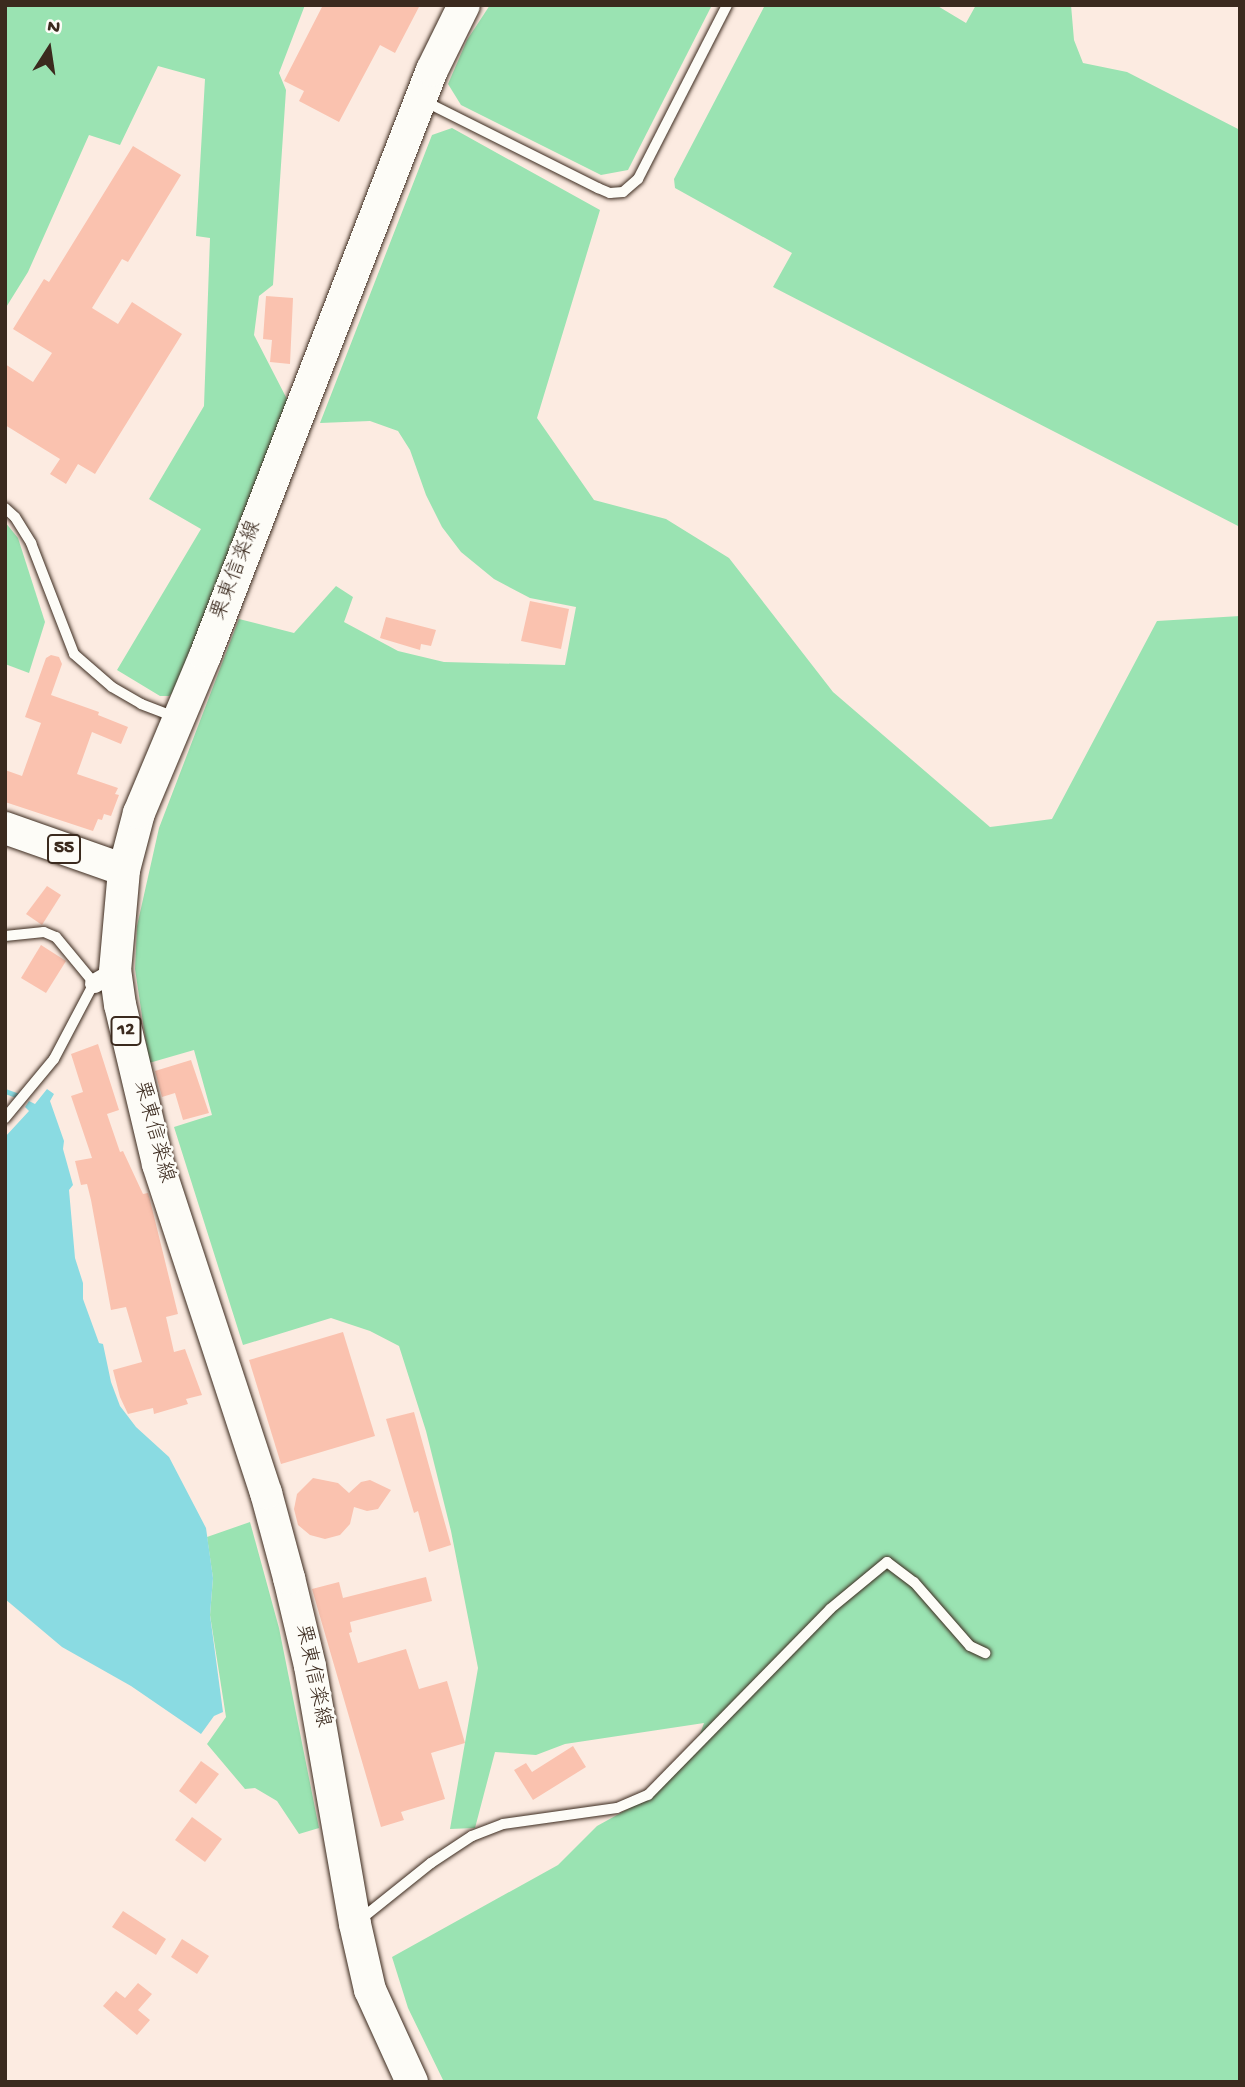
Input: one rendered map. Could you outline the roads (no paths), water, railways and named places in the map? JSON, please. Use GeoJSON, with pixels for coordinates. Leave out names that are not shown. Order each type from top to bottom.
{"type":"FeatureCollection","features":[{"type":"Feature","properties":{"kind":"main road","name":"栗東信楽線"},"geometry":{"type":"LineString","coordinates":[[412,2082],[370,1990],[355,1924],[329,1764],[289,1578],[266,1493],[158,1164],[120,1005],[105,977],[124,870],[139,814],[421,99],[464,5]]}},
{"type":"Feature","properties":{"kind":"main road","name":"55"},"geometry":{"type":"LineString","coordinates":[[5,828],[124,870]]}},
{"type":"Feature","properties":{"kind":"lane"},"geometry":{"type":"LineString","coordinates":[[421,99],[598,188],[610,193],[623,192],[638,179],[727,5]]}},
{"type":"Feature","properties":{"kind":"lane"},"geometry":{"type":"LineString","coordinates":[[5,508],[15,517],[31,543],[74,654],[113,687],[141,704],[178,718]]}},
{"type":"Feature","properties":{"kind":"lane"},"geometry":{"type":"LineString","coordinates":[[5,936],[44,932],[57,937],[105,977],[54,1059],[5,1118]]}},
{"type":"Feature","properties":{"kind":"lane"},"geometry":{"type":"LineString","coordinates":[[355,1924],[431,1863],[472,1836],[503,1824],[617,1808],[648,1795],[739,1698],[830,1609],[887,1562],[914,1582],[970,1646],[985,1653]]}},
{"type":"Feature","properties":{"kind":"water"},"geometry":{"type":"Polygon","coordinates":[[[47,1089],[54,1094],[50,1101],[64,1141],[63,1149],[73,1185],[69,1190],[75,1258],[83,1283],[83,1299],[99,1343],[103,1344],[111,1382],[120,1406],[136,1427],[169,1457],[206,1528],[213,1578],[210,1615],[223,1712],[214,1716],[201,1734],[131,1686],[62,1647],[5,1599],[5,1137],[29,1111],[25,1107],[29,1101],[35,1104],[47,1089]]]}},
{"type":"Feature","properties":{"kind":"waterway"},"geometry":{"type":"LineString","coordinates":[[5,1091],[16,1095]]}}]}
